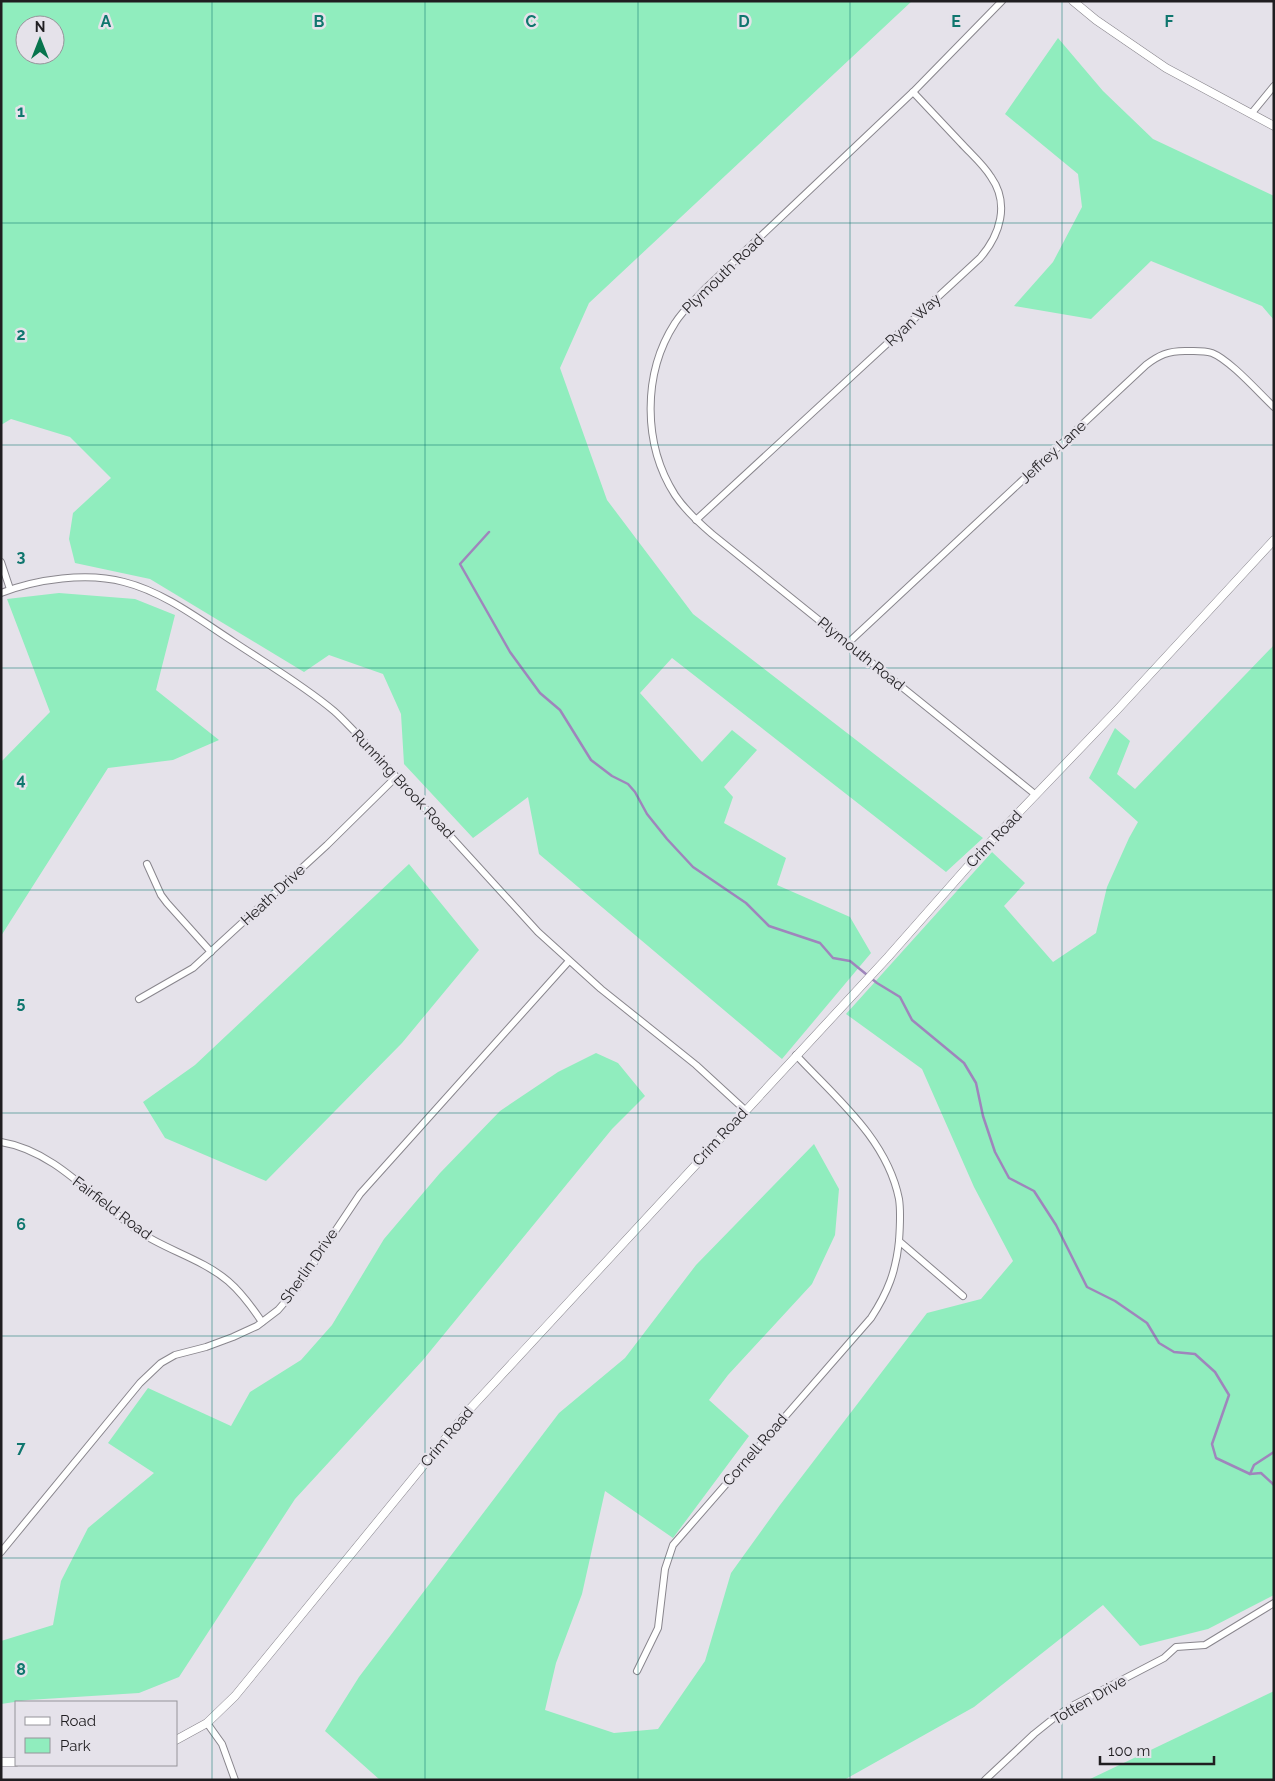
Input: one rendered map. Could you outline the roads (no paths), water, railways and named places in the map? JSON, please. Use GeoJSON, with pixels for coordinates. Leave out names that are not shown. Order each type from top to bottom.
{"type":"FeatureCollection","features":[{"type":"Feature","properties":{"kind":"street","name":"Plymouth Road"},"geometry":{"type":"LineString","coordinates":[[1002,1],[913,92],[705,288],[682,313],[668,335],[653,375],[651,418],[655,450],[666,479],[675,495],[696,520],[1036,795]]}},
{"type":"Feature","properties":{"kind":"street"},"geometry":{"type":"LineString","coordinates":[[1073,1],[1096,20],[1166,68],[1274,126]]}},
{"type":"Feature","properties":{"kind":"street"},"geometry":{"type":"LineString","coordinates":[[1251,114],[1274,86]]}},
{"type":"Feature","properties":{"kind":"street","name":"Ryan Way"},"geometry":{"type":"LineString","coordinates":[[696,520],[980,258],[995,239],[1000,218],[1000,200],[997,186],[984,168],[913,92]]}},
{"type":"Feature","properties":{"kind":"street","name":"Jeffrey Lane"},"geometry":{"type":"LineString","coordinates":[[848,643],[1146,366],[1164,353],[1203,350],[1213,353],[1229,365],[1274,407]]}},
{"type":"Feature","properties":{"kind":"street","name":"Crim Road"},"geometry":{"type":"LineString","coordinates":[[178,1739],[207,1723],[235,1696],[468,1412],[978,855],[1118,710],[1274,540]]}},
{"type":"Feature","properties":{"kind":"street"},"geometry":{"type":"LineString","coordinates":[[1,562],[10,589]]}},
{"type":"Feature","properties":{"kind":"street","name":"Running Brook Road"},"geometry":{"type":"LineString","coordinates":[[1,593],[29,584],[77,578],[123,581],[141,587],[194,616],[328,707],[358,735],[538,932],[601,989],[696,1065],[745,1110]]}},
{"type":"Feature","properties":{"kind":"street","name":"Heath Drive"},"geometry":{"type":"LineString","coordinates":[[139,999],[183,976],[211,952],[327,845],[396,777]]}},
{"type":"Feature","properties":{"kind":"street"},"geometry":{"type":"LineString","coordinates":[[147,864],[161,895],[211,952]]}},
{"type":"Feature","properties":{"kind":"street","name":"Sherlin Drive"},"geometry":{"type":"LineString","coordinates":[[1,1552],[140,1383],[161,1363],[183,1352],[206,1347],[233,1337],[262,1322],[278,1310],[297,1288],[360,1194],[569,961]]}},
{"type":"Feature","properties":{"kind":"street","name":"Cornell Road"},"geometry":{"type":"LineString","coordinates":[[637,1671],[658,1628],[665,1569],[673,1545],[871,1318],[884,1298],[894,1270],[900,1241],[899,1200],[891,1170],[879,1147],[858,1121],[796,1055]]}},
{"type":"Feature","properties":{"kind":"street","name":"Fairfield Road"},"geometry":{"type":"LineString","coordinates":[[1,1142],[14,1144],[33,1151],[56,1166],[139,1232],[226,1279],[244,1296],[262,1322]]}},
{"type":"Feature","properties":{"kind":"street"},"geometry":{"type":"LineString","coordinates":[[900,1241],[963,1296]]}},
{"type":"Feature","properties":{"kind":"street","name":"Totten Drive"},"geometry":{"type":"LineString","coordinates":[[985,1780],[1034,1734],[1070,1708],[1164,1658],[1176,1647],[1205,1644],[1274,1603]]}},
{"type":"Feature","properties":{"kind":"street"},"geometry":{"type":"LineString","coordinates":[[207,1723],[222,1744],[235,1780]]}},
{"type":"Feature","properties":{"kind":"street"},"geometry":{"type":"LineString","coordinates":[[1,1762],[15,1762]]}},
{"type":"Feature","properties":{"kind":"waterway"},"geometry":{"type":"LineString","coordinates":[[489,532],[460,564],[510,652],[540,693],[560,710],[591,760],[612,776],[628,784],[635,792],[647,814],[693,867],[746,903],[769,926],[820,943],[833,958],[850,961],[877,983],[900,997],[912,1020],[964,1063],[976,1083],[983,1116],[995,1152],[1009,1178],[1034,1191],[1056,1225],[1087,1287],[1115,1301],[1147,1323],[1159,1343],[1174,1352],[1195,1354],[1215,1372],[1229,1395],[1212,1444],[1216,1458],[1250,1474],[1261,1473],[1274,1485]]}},
{"type":"Feature","properties":{"kind":"waterway"},"geometry":{"type":"LineString","coordinates":[[1250,1474],[1254,1465],[1274,1452]]}}]}
